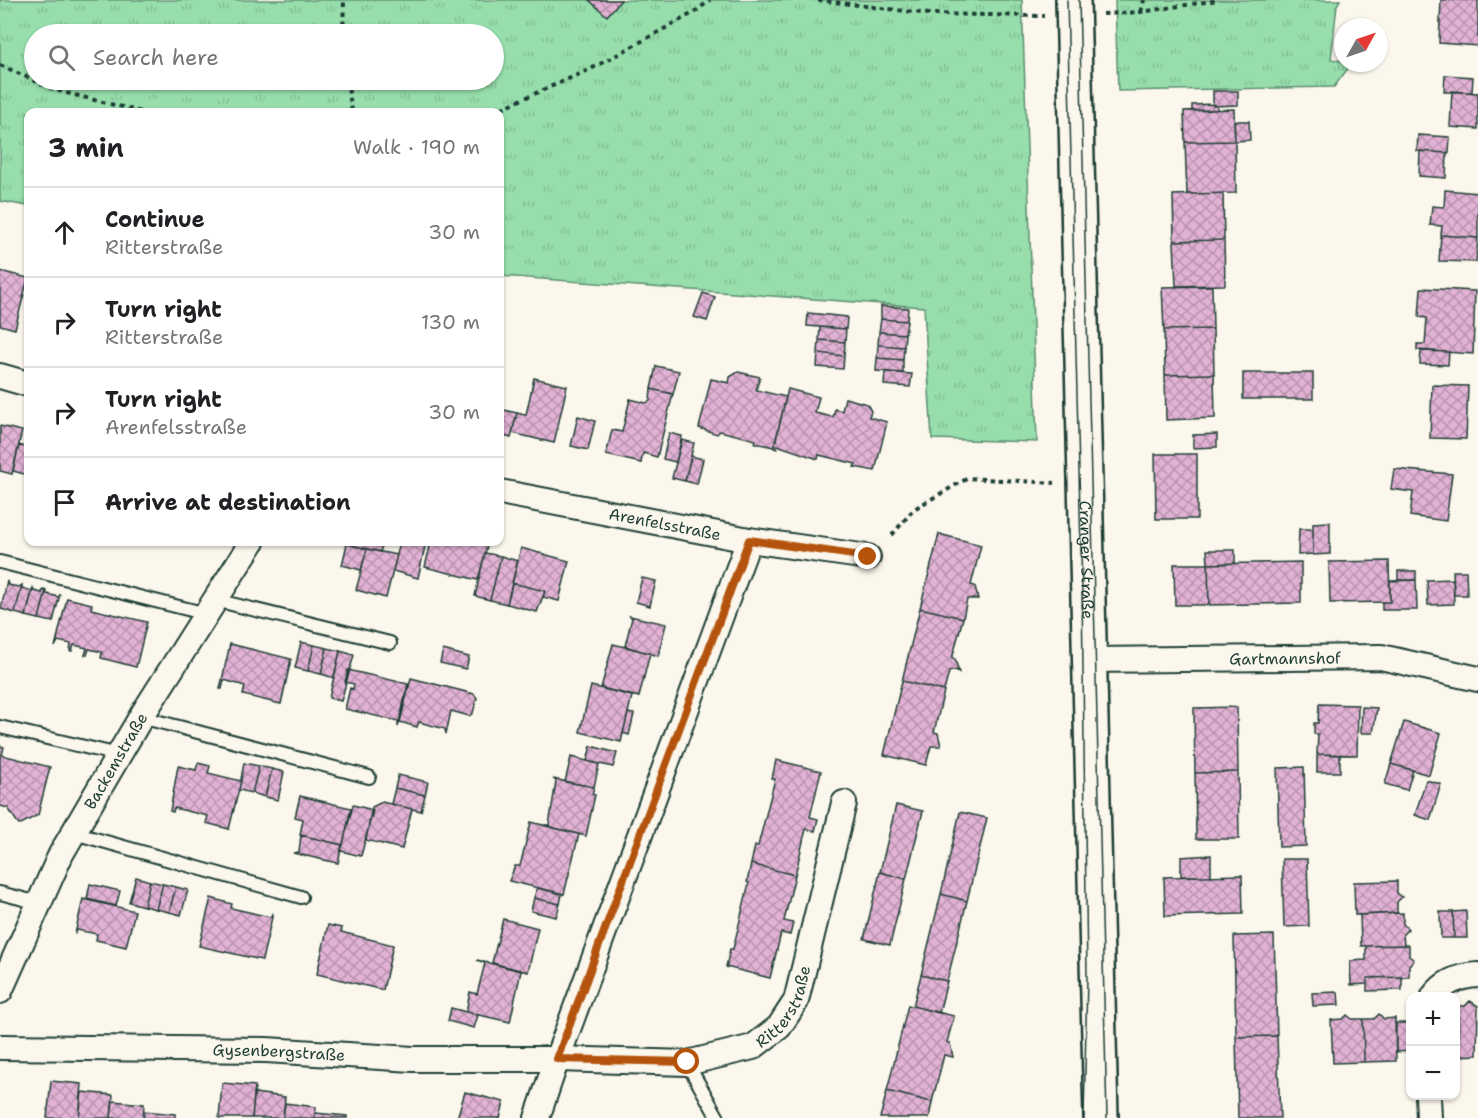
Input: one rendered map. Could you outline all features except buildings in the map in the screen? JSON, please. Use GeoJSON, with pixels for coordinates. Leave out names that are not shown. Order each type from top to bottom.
{"type":"FeatureCollection","features":[{"type":"Feature","properties":{"kind":"main road","name":"Cranger Straße"},"geometry":{"type":"LineString","coordinates":[[1073,8],[1101,1118]]}},
{"type":"Feature","properties":{"kind":"street"},"geometry":{"type":"LineString","coordinates":[[0,376],[24,383]]}},
{"type":"Feature","properties":{"kind":"street","name":"Arenfelsstraße"},"geometry":{"type":"LineString","coordinates":[[504,493],[749,540],[868,557]]}},
{"type":"Feature","properties":{"kind":"street"},"geometry":{"type":"LineString","coordinates":[[537,1118],[749,540]]}},
{"type":"Feature","properties":{"kind":"street","name":"Backemstraße"},"geometry":{"type":"LineString","coordinates":[[0,991],[39,903],[74,833],[141,717],[249,546]]}},
{"type":"Feature","properties":{"kind":"street","name":"Gartmannshof"},"geometry":{"type":"LineString","coordinates":[[1090,660],[1381,657],[1478,679]]}},
{"type":"Feature","properties":{"kind":"street","name":"Ritterstraße"},"geometry":{"type":"LineString","coordinates":[[557,1059],[687,1062],[753,1047],[779,1027],[796,1001],[844,802]]}},
{"type":"Feature","properties":{"kind":"street"},"geometry":{"type":"LineString","coordinates":[[1437,992],[1463,976],[1478,975]]}},
{"type":"Feature","properties":{"kind":"street","name":"Gysenbergstraße"},"geometry":{"type":"LineString","coordinates":[[0,1047],[266,1050],[413,1059],[557,1059]]}},
{"type":"Feature","properties":{"kind":"street"},"geometry":{"type":"LineString","coordinates":[[1428,1100],[1429,1118]]}},
{"type":"Feature","properties":{"kind":"lane"},"geometry":{"type":"LineString","coordinates":[[0,562],[390,643]]}},
{"type":"Feature","properties":{"kind":"lane"},"geometry":{"type":"LineString","coordinates":[[141,717],[369,777]]}},
{"type":"Feature","properties":{"kind":"lane"},"geometry":{"type":"LineString","coordinates":[[0,727],[119,755]]}},
{"type":"Feature","properties":{"kind":"lane"},"geometry":{"type":"LineString","coordinates":[[74,833],[301,897]]}},
{"type":"Feature","properties":{"kind":"lane"},"geometry":{"type":"LineString","coordinates":[[0,893],[39,903]]}},
{"type":"Feature","properties":{"kind":"lane"},"geometry":{"type":"LineString","coordinates":[[687,1062],[718,1118]]}},
{"type":"Feature","properties":{"kind":"path"},"geometry":{"type":"LineString","coordinates":[[343,24],[344,0]]}},
{"type":"Feature","properties":{"kind":"path"},"geometry":{"type":"LineString","coordinates":[[502,108],[591,69],[695,12],[710,0]]}},
{"type":"Feature","properties":{"kind":"path"},"geometry":{"type":"LineString","coordinates":[[818,0],[929,14],[1073,8],[1141,12],[1218,0]]}},
{"type":"Feature","properties":{"kind":"path"},"geometry":{"type":"LineString","coordinates":[[1141,12],[1144,0]]}},
{"type":"Feature","properties":{"kind":"path"},"geometry":{"type":"LineString","coordinates":[[0,65],[24,76]]}},
{"type":"Feature","properties":{"kind":"path"},"geometry":{"type":"LineString","coordinates":[[55,90],[126,108]]}},
{"type":"Feature","properties":{"kind":"path"},"geometry":{"type":"LineString","coordinates":[[349,90],[351,108]]}},
{"type":"Feature","properties":{"kind":"path"},"geometry":{"type":"LineString","coordinates":[[892,535],[915,509],[968,478],[1085,484]]}},
{"type":"Feature","properties":{"kind":"green space"},"geometry":{"type":"Polygon","coordinates":[[[0,0],[1022,0],[1037,442],[932,439],[924,307],[504,276],[504,108],[24,108],[24,205],[0,201],[0,0]]]}},
{"type":"Feature","properties":{"kind":"green space"},"geometry":{"type":"Polygon","coordinates":[[[1115,0],[1340,0],[1334,18],[1331,59],[1334,60],[1334,72],[1345,72],[1334,87],[1118,91],[1115,0]]]}},
{"type":"Feature","properties":{"kind":"tram line"},"geometry":{"type":"LineString","coordinates":[[1067,0],[1082,590],[1087,977],[1084,1118]]}},
{"type":"Feature","properties":{"kind":"tram line"},"geometry":{"type":"LineString","coordinates":[[1079,0],[1107,1118]]}},
{"type":"Feature","properties":{"kind":"route"},"geometry":{"type":"LineString","coordinates":[[687,1062],[557,1059],[749,540],[868,557]]}}]}
